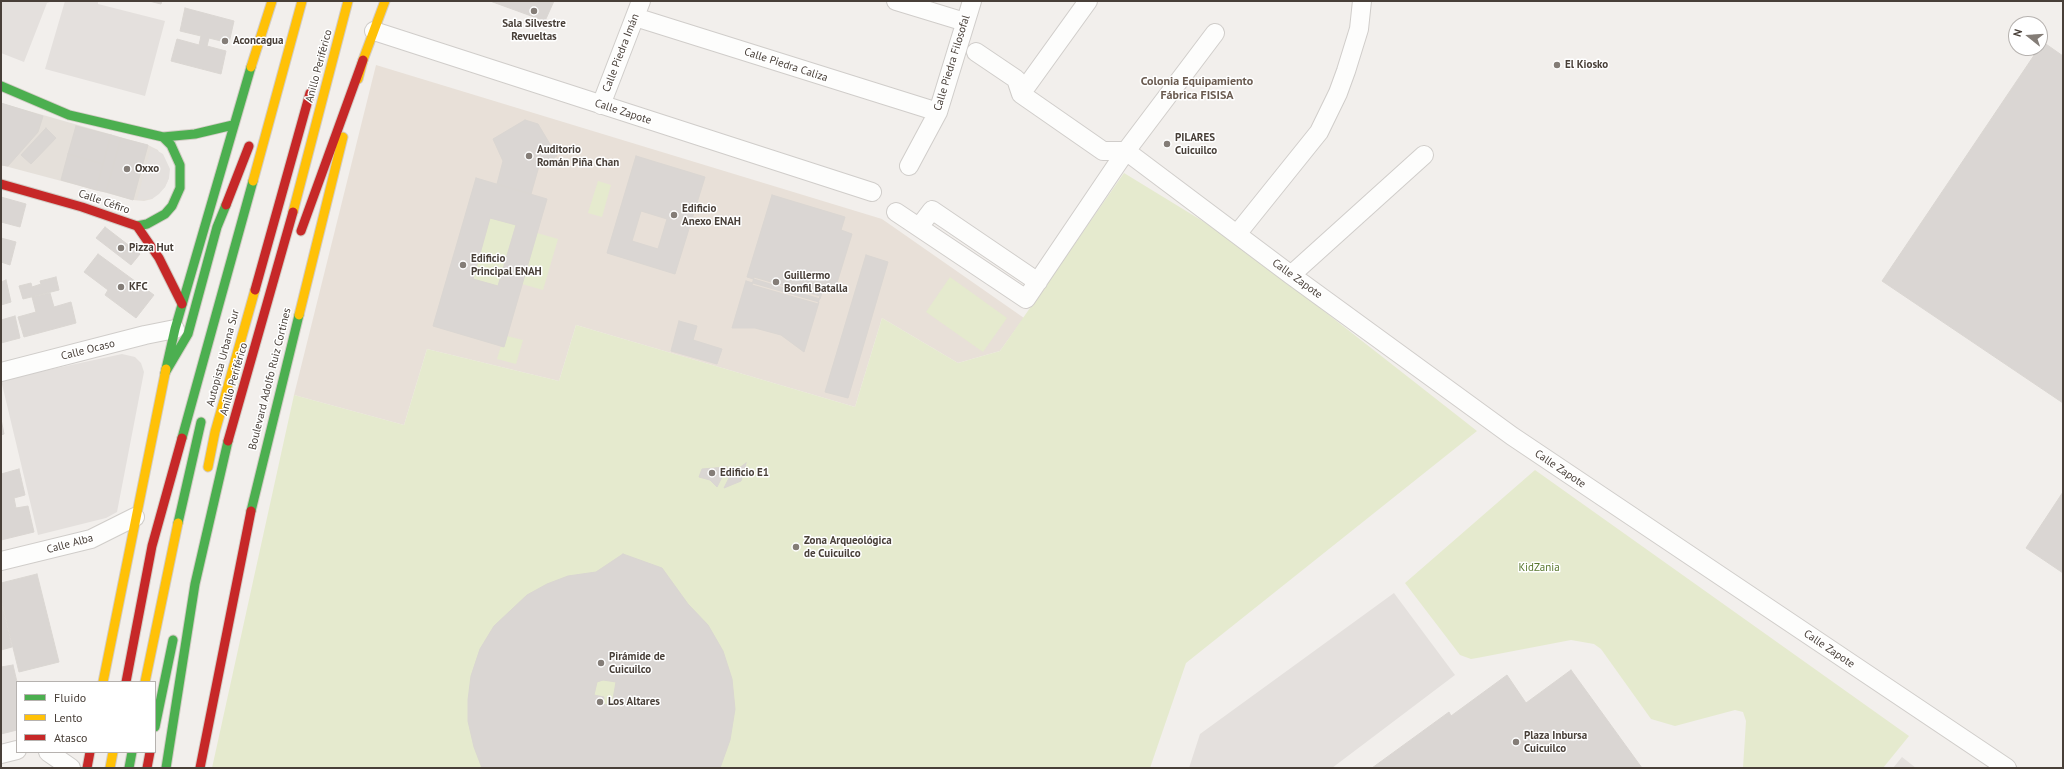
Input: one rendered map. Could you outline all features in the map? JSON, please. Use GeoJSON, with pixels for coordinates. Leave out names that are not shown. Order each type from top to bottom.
{"type":"FeatureCollection","features":[{"type":"Feature","properties":{"kind":"main road"},"geometry":{"type":"LineString","coordinates":[[103,681],[135,517],[175,329],[233,125],[272,1]]}},
{"type":"Feature","properties":{"kind":"main road"},"geometry":{"type":"LineString","coordinates":[[126,681],[152,546],[302,1]]}},
{"type":"Feature","properties":{"kind":"main road"},"geometry":{"type":"LineString","coordinates":[[334,16],[339,1]]}},
{"type":"Feature","properties":{"kind":"main road","name":"Anillo Periférico"},"geometry":{"type":"LineString","coordinates":[[166,768],[195,584],[224,456],[348,1]]}},
{"type":"Feature","properties":{"kind":"main road","name":"Boulevard Adolfo Ruiz Cortines"},"geometry":{"type":"LineString","coordinates":[[200,768],[255,488],[363,60],[385,1]]}},
{"type":"Feature","properties":{"kind":"main road"},"geometry":{"type":"LineString","coordinates":[[270,83],[276,61],[294,30]]}},
{"type":"Feature","properties":{"kind":"main road"},"geometry":{"type":"LineString","coordinates":[[297,240],[363,60]]}},
{"type":"Feature","properties":{"kind":"main road","name":"Autopista Urbana Sur"},"geometry":{"type":"LineString","coordinates":[[205,479],[214,432],[298,130],[312,85]]}},
{"type":"Feature","properties":{"kind":"main road"},"geometry":{"type":"LineString","coordinates":[[1,86],[69,115],[163,137],[195,134],[233,125]]}},
{"type":"Feature","properties":{"kind":"main road"},"geometry":{"type":"LineString","coordinates":[[165,373],[188,334],[217,227],[253,136]]}},
{"type":"Feature","properties":{"kind":"main road"},"geometry":{"type":"LineString","coordinates":[[137,226],[147,224],[165,214],[177,198],[180,188],[180,165],[171,145],[163,137]]}},
{"type":"Feature","properties":{"kind":"main road","name":"Autopista Urbana Sur"},"geometry":{"type":"LineString","coordinates":[[221,334],[233,280],[265,174]]}},
{"type":"Feature","properties":{"kind":"main road","name":"Calle Céfiro"},"geometry":{"type":"LineString","coordinates":[[1,184],[82,207],[137,226],[159,258],[182,304]]}},
{"type":"Feature","properties":{"kind":"main road"},"geometry":{"type":"LineString","coordinates":[[245,382],[286,270]]}},
{"type":"Feature","properties":{"kind":"main road","name":"Autopista Urbana Sur"},"geometry":{"type":"LineString","coordinates":[[146,681],[169,560],[203,412]]}},
{"type":"Feature","properties":{"kind":"main road"},"geometry":{"type":"LineString","coordinates":[[181,737],[195,584]]}},
{"type":"Feature","properties":{"kind":"main road"},"geometry":{"type":"LineString","coordinates":[[156,722],[174,634]]}},
{"type":"Feature","properties":{"kind":"main road"},"geometry":{"type":"LineString","coordinates":[[87,768],[90,753]]}},
{"type":"Feature","properties":{"kind":"main road"},"geometry":{"type":"LineString","coordinates":[[110,768],[113,753]]}},
{"type":"Feature","properties":{"kind":"main road"},"geometry":{"type":"LineString","coordinates":[[129,768],[132,753]]}},
{"type":"Feature","properties":{"kind":"main road"},"geometry":{"type":"LineString","coordinates":[[147,768],[150,753]]}},
{"type":"Feature","properties":{"kind":"street"},"geometry":{"type":"LineString","coordinates":[[896,1],[965,22]]}},
{"type":"Feature","properties":{"kind":"street","name":"Calle Piedra Filosofal"},"geometry":{"type":"LineString","coordinates":[[909,166],[938,112],[972,1]]}},
{"type":"Feature","properties":{"kind":"street"},"geometry":{"type":"LineString","coordinates":[[1021,94],[1088,1]]}},
{"type":"Feature","properties":{"kind":"street"},"geometry":{"type":"LineString","coordinates":[[1237,234],[1319,132],[1338,93],[1346,71],[1359,29],[1362,1]]}},
{"type":"Feature","properties":{"kind":"street","name":"Calle Piedra Imán"},"geometry":{"type":"LineString","coordinates":[[601,105],[638,9]]}},
{"type":"Feature","properties":{"kind":"street","name":"Calle Piedra Caliza"},"geometry":{"type":"LineString","coordinates":[[638,9],[938,112]]}},
{"type":"Feature","properties":{"kind":"street","name":"Calle Zapote"},"geometry":{"type":"LineString","coordinates":[[374,31],[872,192]]}},
{"type":"Feature","properties":{"kind":"street"},"geometry":{"type":"LineString","coordinates":[[896,212],[919,227],[932,210],[1038,282],[1126,151],[1215,33]]}},
{"type":"Feature","properties":{"kind":"street"},"geometry":{"type":"LineString","coordinates":[[976,52],[1016,79],[1021,94],[1103,150],[1126,151]]}},
{"type":"Feature","properties":{"kind":"street","name":"Calle Zapote"},"geometry":{"type":"LineString","coordinates":[[1126,151],[1291,275],[1512,436],[2007,768]]}},
{"type":"Feature","properties":{"kind":"street"},"geometry":{"type":"LineString","coordinates":[[1291,275],[1424,155]]}},
{"type":"Feature","properties":{"kind":"street","name":"Calle Ocaso"},"geometry":{"type":"LineString","coordinates":[[1,372],[145,335],[175,329]]}},
{"type":"Feature","properties":{"kind":"street","name":"Calle Alba"},"geometry":{"type":"LineString","coordinates":[[1,561],[91,539],[135,517]]}},
{"type":"Feature","properties":{"kind":"street"},"geometry":{"type":"LineString","coordinates":[[1,754],[16,750]]}},
{"type":"Feature","properties":{"kind":"street"},"geometry":{"type":"LineString","coordinates":[[49,753],[71,768]]}},
{"type":"Feature","properties":{"kind":"shaded area"},"geometry":{"type":"Polygon","coordinates":[[[1,1],[53,1],[47,3],[24,62],[1,53],[1,1]]]}},
{"type":"Feature","properties":{"kind":"shaded area"},"geometry":{"type":"Polygon","coordinates":[[[65,1],[98,1],[98,4],[165,21],[145,96],[45,69],[65,1]]]}},
{"type":"Feature","properties":{"kind":"shaded area"},"geometry":{"type":"Polygon","coordinates":[[[376,65],[882,219],[1024,318],[1000,351],[958,363],[882,318],[855,407],[576,325],[559,381],[427,349],[404,425],[294,395],[376,65]]]}},
{"type":"Feature","properties":{"kind":"shaded area"},"geometry":{"type":"Polygon","coordinates":[[[1,103],[148,145],[158,150],[169,178],[165,187],[152,199],[144,201],[133,200],[1,165],[1,103]]]}},
{"type":"Feature","properties":{"kind":"shaded area"},"geometry":{"type":"Polygon","coordinates":[[[151,147],[163,154],[170,169],[169,178],[165,187],[152,199],[137,200],[151,147]]]}},
{"type":"Feature","properties":{"kind":"shaded area"},"geometry":{"type":"Polygon","coordinates":[[[122,354],[135,357],[141,363],[144,372],[117,512],[106,518],[38,535],[1,380],[122,354]]]}},
{"type":"Feature","properties":{"kind":"shaded area"},"geometry":{"type":"Polygon","coordinates":[[[1394,593],[1455,675],[1332,768],[1189,768],[1200,734],[1394,593]]]}},
{"type":"Feature","properties":{"kind":"shaded area"},"geometry":{"type":"Polygon","coordinates":[[[1902,757],[1916,768],[1893,768],[1902,757]]]}},
{"type":"Feature","properties":{"kind":"green space","name":"Zona Arqueológica de Cuicuilco"},"geometry":{"type":"Polygon","coordinates":[[[1124,173],[1232,239],[1477,431],[1186,663],[1150,768],[212,768],[294,395],[404,425],[427,349],[559,381],[576,325],[855,407],[882,318],[958,363],[1000,351],[1124,173]]]}},
{"type":"Feature","properties":{"kind":"green space"},"geometry":{"type":"Polygon","coordinates":[[[598,181],[611,185],[602,217],[588,213],[598,181]]]}},
{"type":"Feature","properties":{"kind":"green space"},"geometry":{"type":"Polygon","coordinates":[[[490,218],[516,225],[498,286],[473,279],[490,218]]]}},
{"type":"Feature","properties":{"kind":"green space"},"geometry":{"type":"Polygon","coordinates":[[[537,233],[558,239],[543,290],[522,284],[537,233]]]}},
{"type":"Feature","properties":{"kind":"green space"},"geometry":{"type":"Polygon","coordinates":[[[950,277],[1007,318],[983,352],[926,312],[950,277]]]}},
{"type":"Feature","properties":{"kind":"green space"},"geometry":{"type":"Polygon","coordinates":[[[507,336],[523,340],[516,364],[497,359],[501,346],[504,347],[507,336]]]}},
{"type":"Feature","properties":{"kind":"green space","name":"KidZania"},"geometry":{"type":"Polygon","coordinates":[[[1535,470],[1909,736],[1883,768],[1743,768],[1746,721],[1743,712],[1735,710],[1675,726],[1651,719],[1601,649],[1594,644],[1571,640],[1471,659],[1460,655],[1405,583],[1535,470]]]}},
{"type":"Feature","properties":{"kind":"building"},"geometry":{"type":"Polygon","coordinates":[[[149,1],[162,1],[161,4],[149,1]]]}},
{"type":"Feature","properties":{"kind":"building","name":"Sala Silvestre Revueltas"},"geometry":{"type":"Polygon","coordinates":[[[490,1],[554,1],[545,21],[490,1]]]}},
{"type":"Feature","properties":{"kind":"building","name":"Aconcagua"},"geometry":{"type":"Polygon","coordinates":[[[185,8],[234,21],[229,43],[209,38],[207,46],[226,51],[221,74],[171,61],[177,39],[199,45],[201,36],[180,31],[185,8]]]}},
{"type":"Feature","properties":{"kind":"building"},"geometry":{"type":"Polygon","coordinates":[[[2048,46],[2063,56],[2063,403],[1882,281],[2034,56],[2048,56],[2048,46]]]}},
{"type":"Feature","properties":{"kind":"building"},"geometry":{"type":"Polygon","coordinates":[[[1,103],[43,116],[38,132],[8,166],[1,165],[1,103]]]}},
{"type":"Feature","properties":{"kind":"building","name":"Auditorio Román Piña Chan"},"geometry":{"type":"Polygon","coordinates":[[[525,120],[538,124],[557,156],[539,166],[531,194],[497,184],[503,161],[493,139],[525,120]]]}},
{"type":"Feature","properties":{"kind":"building"},"geometry":{"type":"Polygon","coordinates":[[[76,126],[111,135],[103,164],[68,154],[76,126]]]}},
{"type":"Feature","properties":{"kind":"building"},"geometry":{"type":"Polygon","coordinates":[[[46,128],[56,138],[31,164],[21,155],[46,128]]]}},
{"type":"Feature","properties":{"kind":"building"},"geometry":{"type":"Polygon","coordinates":[[[111,135],[121,138],[106,192],[96,190],[111,135]]]}},
{"type":"Feature","properties":{"kind":"building","name":"Oxxo"},"geometry":{"type":"Polygon","coordinates":[[[121,138],[148,145],[133,200],[106,192],[121,138]]]}},
{"type":"Feature","properties":{"kind":"building"},"geometry":{"type":"Polygon","coordinates":[[[68,154],[103,164],[96,190],[61,180],[68,154]]]}},
{"type":"Feature","properties":{"kind":"building","name":"Edificio Anexo ENAH"},"geometry":{"type":"Polygon","coordinates":[[[636,156],[705,177],[675,274],[607,253],[636,156]],[[641,211],[632,241],[658,249],[667,219],[641,211]]]}},
{"type":"Feature","properties":{"kind":"building","name":"Edificio Principal ENAH"},"geometry":{"type":"Polygon","coordinates":[[[476,178],[547,199],[504,347],[433,326],[476,178]],[[490,218],[473,279],[498,286],[516,225],[490,218]]]}},
{"type":"Feature","properties":{"kind":"building"},"geometry":{"type":"Polygon","coordinates":[[[772,195],[845,217],[841,230],[852,234],[836,286],[825,283],[820,299],[747,277],[772,195]]]}},
{"type":"Feature","properties":{"kind":"building"},"geometry":{"type":"Polygon","coordinates":[[[1,197],[26,204],[20,227],[1,222],[1,197]]]}},
{"type":"Feature","properties":{"kind":"building"},"geometry":{"type":"Polygon","coordinates":[[[105,227],[140,254],[131,265],[96,238],[105,227]]]}},
{"type":"Feature","properties":{"kind":"building"},"geometry":{"type":"Polygon","coordinates":[[[1,238],[16,242],[10,265],[1,262],[1,238]]]}},
{"type":"Feature","properties":{"kind":"building"},"geometry":{"type":"Polygon","coordinates":[[[98,254],[154,295],[136,318],[105,295],[108,290],[84,272],[98,254]]]}},
{"type":"Feature","properties":{"kind":"building"},"geometry":{"type":"Polygon","coordinates":[[[866,255],[888,262],[848,398],[825,392],[866,255]]]}},
{"type":"Feature","properties":{"kind":"building"},"geometry":{"type":"Polygon","coordinates":[[[56,277],[59,290],[23,299],[19,286],[31,283],[32,287],[41,284],[40,281],[56,277]]]}},
{"type":"Feature","properties":{"kind":"building"},"geometry":{"type":"Polygon","coordinates":[[[754,277],[820,296],[818,304],[752,285],[754,277]]]}},
{"type":"Feature","properties":{"kind":"building"},"geometry":{"type":"Polygon","coordinates":[[[6,280],[11,302],[1,305],[1,282],[6,280]]]}},
{"type":"Feature","properties":{"kind":"building"},"geometry":{"type":"Polygon","coordinates":[[[746,281],[819,302],[804,352],[781,335],[755,328],[732,328],[746,281]]]}},
{"type":"Feature","properties":{"kind":"building"},"geometry":{"type":"Polygon","coordinates":[[[50,293],[54,307],[71,302],[76,323],[24,337],[18,317],[36,312],[32,297],[50,293]]]}},
{"type":"Feature","properties":{"kind":"building"},"geometry":{"type":"Polygon","coordinates":[[[15,316],[20,338],[1,343],[1,320],[15,316]]]}},
{"type":"Feature","properties":{"kind":"building"},"geometry":{"type":"Polygon","coordinates":[[[679,321],[697,326],[693,340],[722,349],[717,364],[671,351],[679,321]]]}},
{"type":"Feature","properties":{"kind":"building"},"geometry":{"type":"Polygon","coordinates":[[[1,419],[4,434],[1,435],[1,419]]]}},
{"type":"Feature","properties":{"kind":"building"},"geometry":{"type":"Polygon","coordinates":[[[746,463],[741,481],[724,488],[731,474],[746,463]]]}},
{"type":"Feature","properties":{"kind":"building","name":"Edificio E1"},"geometry":{"type":"Polygon","coordinates":[[[727,467],[717,487],[710,480],[699,477],[702,469],[727,467]]]}},
{"type":"Feature","properties":{"kind":"building"},"geometry":{"type":"Polygon","coordinates":[[[19,469],[25,495],[14,498],[16,508],[28,506],[34,532],[1,540],[1,474],[19,469]]]}},
{"type":"Feature","properties":{"kind":"building"},"geometry":{"type":"Polygon","coordinates":[[[2063,492],[2063,573],[2026,548],[2063,492]]]}},
{"type":"Feature","properties":{"kind":"building","name":"Pirámide de Cuicuilco"},"geometry":{"type":"Polygon","coordinates":[[[623,554],[662,568],[688,604],[708,625],[723,651],[732,679],[735,709],[730,740],[720,768],[482,768],[474,747],[468,721],[468,700],[471,676],[480,649],[494,626],[527,595],[547,584],[568,576],[596,572],[623,554]]]}},
{"type":"Feature","properties":{"kind":"building"},"geometry":{"type":"Polygon","coordinates":[[[37,574],[59,662],[19,672],[1,599],[1,583],[37,574]]]}},
{"type":"Feature","properties":{"kind":"building"},"geometry":{"type":"Polygon","coordinates":[[[1,602],[12,647],[1,650],[1,602]]]}},
{"type":"Feature","properties":{"kind":"building"},"geometry":{"type":"Polygon","coordinates":[[[13,665],[17,681],[16,730],[1,734],[1,667],[13,665]]]}},
{"type":"Feature","properties":{"kind":"building","name":"Plaza Inbursa Cuicuilco"},"geometry":{"type":"Polygon","coordinates":[[[1571,670],[1642,768],[1372,768],[1449,712],[1451,716],[1507,675],[1526,703],[1571,670]]]}},
{"type":"Feature","properties":{"kind":"building"},"geometry":{"type":"Polygon","coordinates":[[[603,680],[616,682],[612,705],[602,704],[604,697],[594,695],[597,682],[603,680]]]}},
{"type":"Feature","properties":{"kind":"traffic: fast"},"geometry":{"type":"LineString","coordinates":[[166,369],[175,329],[251,67]]}},
{"type":"Feature","properties":{"kind":"traffic: fast"},"geometry":{"type":"LineString","coordinates":[[1,86],[69,115],[163,137],[195,134],[233,125]]}},
{"type":"Feature","properties":{"kind":"traffic: fast"},"geometry":{"type":"LineString","coordinates":[[137,226],[147,224],[165,214],[172,206],[180,188],[180,165],[171,145],[163,137]]}},
{"type":"Feature","properties":{"kind":"traffic: fast"},"geometry":{"type":"LineString","coordinates":[[182,438],[253,181]]}},
{"type":"Feature","properties":{"kind":"traffic: fast"},"geometry":{"type":"LineString","coordinates":[[165,373],[188,334],[217,227],[226,205]]}},
{"type":"Feature","properties":{"kind":"traffic: fast"},"geometry":{"type":"LineString","coordinates":[[251,511],[299,315]]}},
{"type":"Feature","properties":{"kind":"traffic: fast"},"geometry":{"type":"LineString","coordinates":[[178,523],[201,422]]}},
{"type":"Feature","properties":{"kind":"traffic: fast"},"geometry":{"type":"LineString","coordinates":[[166,768],[195,584],[228,441]]}},
{"type":"Feature","properties":{"kind":"traffic: fast"},"geometry":{"type":"LineString","coordinates":[[156,722],[173,640]]}},
{"type":"Feature","properties":{"kind":"traffic: fast"},"geometry":{"type":"LineString","coordinates":[[129,768],[132,753]]}},
{"type":"Feature","properties":{"kind":"traffic: slow"},"geometry":{"type":"LineString","coordinates":[[251,67],[272,1]]}},
{"type":"Feature","properties":{"kind":"traffic: slow"},"geometry":{"type":"LineString","coordinates":[[253,181],[302,1]]}},
{"type":"Feature","properties":{"kind":"traffic: slow"},"geometry":{"type":"LineString","coordinates":[[293,212],[348,1]]}},
{"type":"Feature","properties":{"kind":"traffic: slow"},"geometry":{"type":"LineString","coordinates":[[358,79],[363,60],[385,1]]}},
{"type":"Feature","properties":{"kind":"traffic: slow"},"geometry":{"type":"LineString","coordinates":[[299,315],[343,137]]}},
{"type":"Feature","properties":{"kind":"traffic: slow"},"geometry":{"type":"LineString","coordinates":[[208,467],[215,432],[255,290]]}},
{"type":"Feature","properties":{"kind":"traffic: slow"},"geometry":{"type":"LineString","coordinates":[[103,681],[166,369]]}},
{"type":"Feature","properties":{"kind":"traffic: slow"},"geometry":{"type":"LineString","coordinates":[[145,681],[178,523]]}},
{"type":"Feature","properties":{"kind":"traffic: slow"},"geometry":{"type":"LineString","coordinates":[[110,768],[113,753]]}},
{"type":"Feature","properties":{"kind":"traffic: jam"},"geometry":{"type":"LineString","coordinates":[[301,231],[363,60]]}},
{"type":"Feature","properties":{"kind":"traffic: jam"},"geometry":{"type":"LineString","coordinates":[[255,290],[310,93]]}},
{"type":"Feature","properties":{"kind":"traffic: jam"},"geometry":{"type":"LineString","coordinates":[[226,205],[249,146]]}},
{"type":"Feature","properties":{"kind":"traffic: jam"},"geometry":{"type":"LineString","coordinates":[[1,184],[82,207],[137,226],[159,258],[182,304]]}},
{"type":"Feature","properties":{"kind":"traffic: jam"},"geometry":{"type":"LineString","coordinates":[[228,441],[293,212]]}},
{"type":"Feature","properties":{"kind":"traffic: jam"},"geometry":{"type":"LineString","coordinates":[[126,681],[152,546],[182,438]]}},
{"type":"Feature","properties":{"kind":"traffic: jam"},"geometry":{"type":"LineString","coordinates":[[200,768],[251,511]]}},
{"type":"Feature","properties":{"kind":"traffic: jam"},"geometry":{"type":"LineString","coordinates":[[87,768],[90,753]]}},
{"type":"Feature","properties":{"kind":"traffic: jam"},"geometry":{"type":"LineString","coordinates":[[147,768],[150,753]]}},
{"type":"Feature","properties":{"kind":"place","name":"Sala Silvestre Revueltas"},"geometry":{"type":"Point","coordinates":[534,11]}},
{"type":"Feature","properties":{"kind":"place","name":"Aconcagua"},"geometry":{"type":"Point","coordinates":[225,41]}},
{"type":"Feature","properties":{"kind":"place","name":"El Kiosko"},"geometry":{"type":"Point","coordinates":[1557,65]}},
{"type":"Feature","properties":{"kind":"place","name":"PILARES Cuicuilco"},"geometry":{"type":"Point","coordinates":[1167,144]}},
{"type":"Feature","properties":{"kind":"place","name":"Auditorio Román Piña Chan"},"geometry":{"type":"Point","coordinates":[529,156]}},
{"type":"Feature","properties":{"kind":"place","name":"Oxxo"},"geometry":{"type":"Point","coordinates":[127,169]}},
{"type":"Feature","properties":{"kind":"place","name":"Edificio Anexo ENAH"},"geometry":{"type":"Point","coordinates":[674,215]}},
{"type":"Feature","properties":{"kind":"place","name":"Pizza Hut"},"geometry":{"type":"Point","coordinates":[121,248]}},
{"type":"Feature","properties":{"kind":"place","name":"Edificio Principal ENAH"},"geometry":{"type":"Point","coordinates":[463,265]}},
{"type":"Feature","properties":{"kind":"place","name":"Guillermo Bonfil Batalla"},"geometry":{"type":"Point","coordinates":[776,282]}},
{"type":"Feature","properties":{"kind":"place","name":"KFC"},"geometry":{"type":"Point","coordinates":[121,287]}},
{"type":"Feature","properties":{"kind":"place","name":"Edificio E1"},"geometry":{"type":"Point","coordinates":[712,473]}},
{"type":"Feature","properties":{"kind":"place","name":"Zona Arqueológica de Cuicuilco"},"geometry":{"type":"Point","coordinates":[796,547]}},
{"type":"Feature","properties":{"kind":"place","name":"Pirámide de Cuicuilco"},"geometry":{"type":"Point","coordinates":[601,663]}},
{"type":"Feature","properties":{"kind":"place","name":"Los Altares"},"geometry":{"type":"Point","coordinates":[600,702]}},
{"type":"Feature","properties":{"kind":"place","name":"Plaza Inbursa Cuicuilco"},"geometry":{"type":"Point","coordinates":[1516,742]}},
{"type":"Feature","properties":{"kind":"district","name":"Colonia Equipamiento Fábrica FISISA"},"geometry":{"type":"Point","coordinates":[1197,89]}}]}
